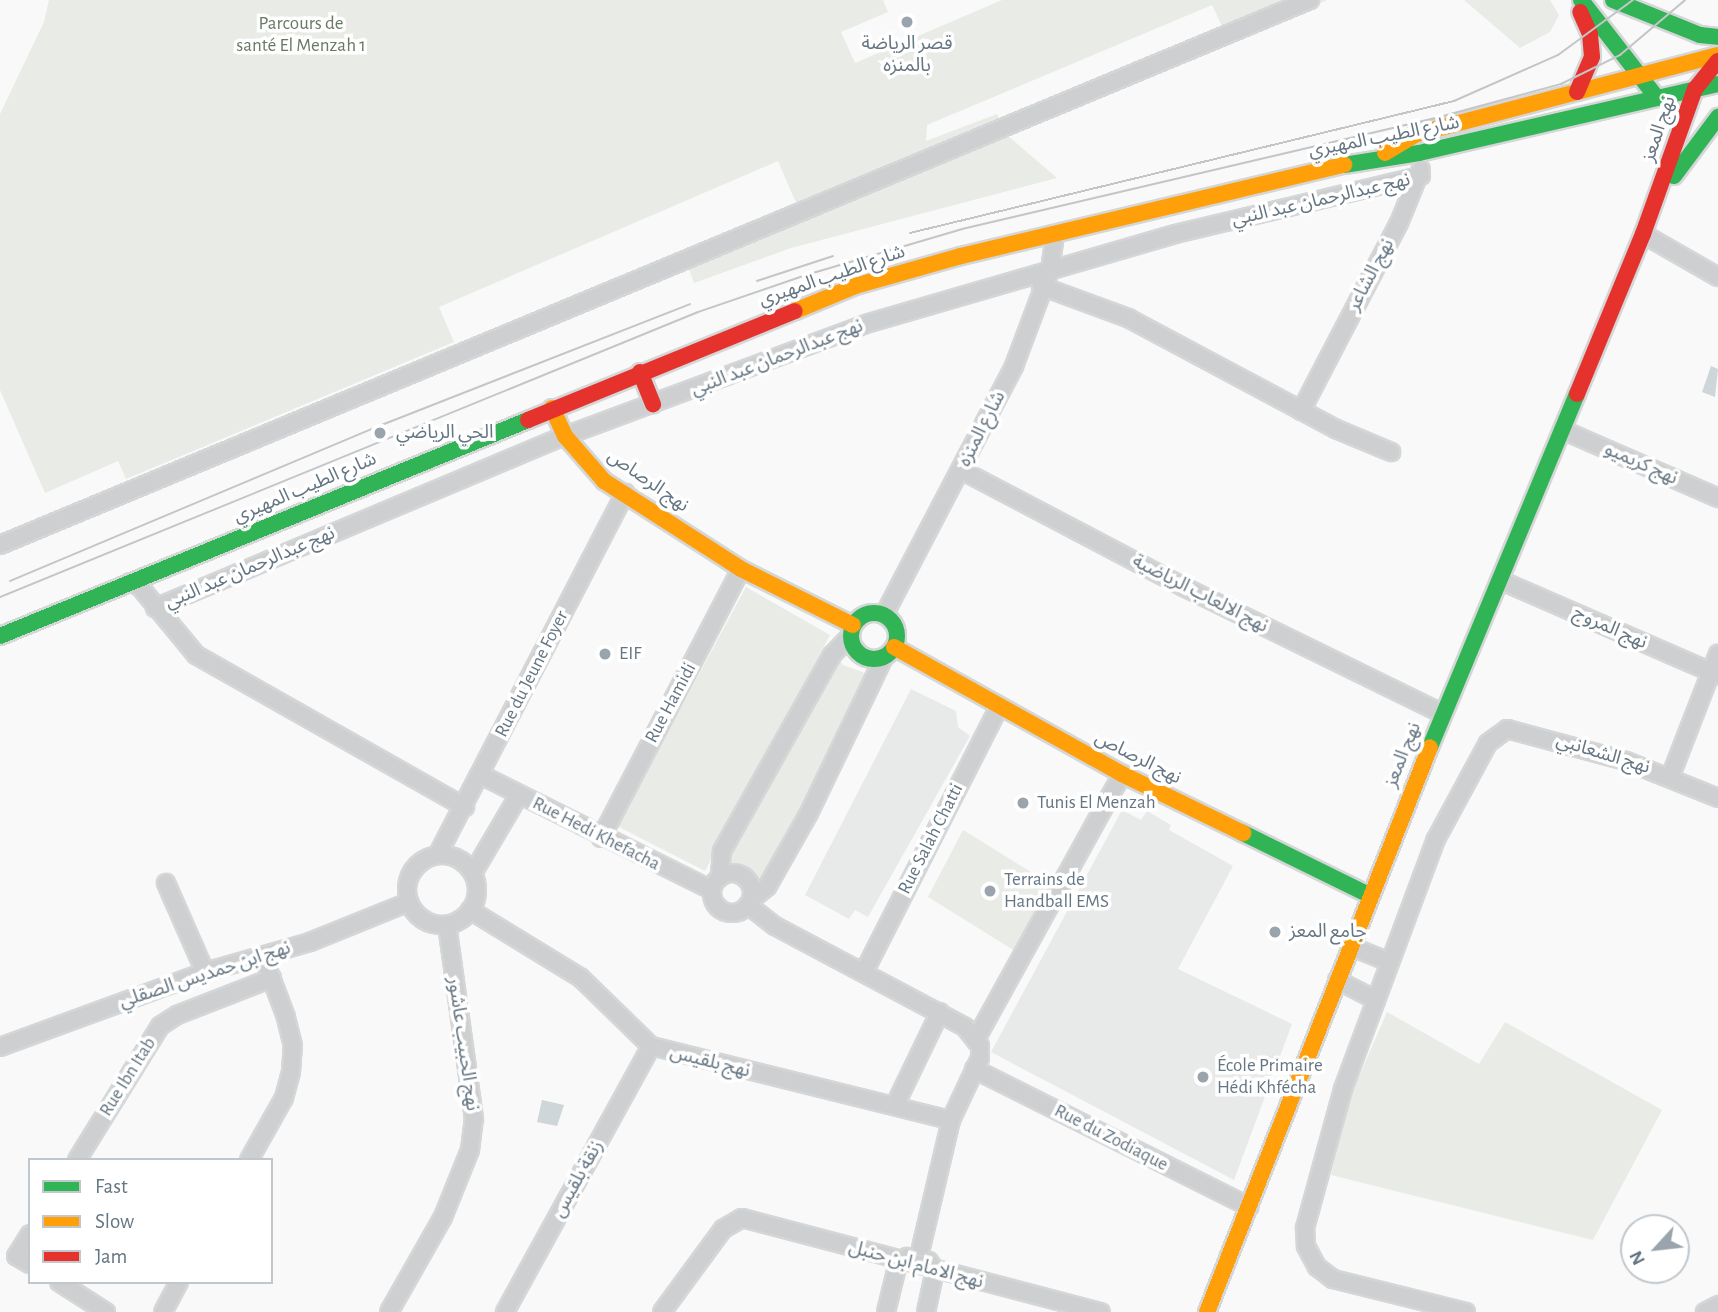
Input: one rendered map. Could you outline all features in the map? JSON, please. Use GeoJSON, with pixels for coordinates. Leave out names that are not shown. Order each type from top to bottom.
{"type":"FeatureCollection","features":[{"type":"Feature","properties":{"kind":"street"},"geometry":{"type":"LineString","coordinates":[[0,545],[1310,0]]}},
{"type":"Feature","properties":{"kind":"street"},"geometry":{"type":"LineString","coordinates":[[1574,0],[1590,34],[1592,57],[1577,92]]}},
{"type":"Feature","properties":{"kind":"street"},"geometry":{"type":"LineString","coordinates":[[1581,0],[1657,98]]}},
{"type":"Feature","properties":{"kind":"street"},"geometry":{"type":"LineString","coordinates":[[1613,0],[1700,35],[1718,37]]}},
{"type":"Feature","properties":{"kind":"street"},"geometry":{"type":"LineString","coordinates":[[1379,157],[1417,134],[1718,55]]}},
{"type":"Feature","properties":{"kind":"street","name":"نهج المعز"},"geometry":{"type":"LineString","coordinates":[[1207,1312],[1369,895],[1443,713],[1565,431],[1650,218],[1695,89],[1718,61]]}},
{"type":"Feature","properties":{"kind":"street","name":"شارع الطيب المهيري"},"geometry":{"type":"LineString","coordinates":[[0,636],[855,286],[1055,234],[1379,157],[1419,153],[1718,84]]}},
{"type":"Feature","properties":{"kind":"street","name":"نهج المعز"},"geometry":{"type":"LineString","coordinates":[[1650,218],[1686,156],[1718,117]]}},
{"type":"Feature","properties":{"kind":"street"},"geometry":{"type":"LineString","coordinates":[[1417,134],[1421,176]]}},
{"type":"Feature","properties":{"kind":"street","name":"نهج عبدالرحمان عبد النبي"},"geometry":{"type":"LineString","coordinates":[[155,608],[565,436],[869,323],[1175,234],[1421,176]]}},
{"type":"Feature","properties":{"kind":"street","name":"نهج الشاعر"},"geometry":{"type":"LineString","coordinates":[[1301,411],[1421,176]]}},
{"type":"Feature","properties":{"kind":"street","name":"شارع المنزه"},"geometry":{"type":"LineString","coordinates":[[884,615],[1014,366],[1041,286],[1050,270],[1055,234]]}},
{"type":"Feature","properties":{"kind":"street"},"geometry":{"type":"LineString","coordinates":[[1643,234],[1718,277]]}},
{"type":"Feature","properties":{"kind":"street"},"geometry":{"type":"LineString","coordinates":[[1041,286],[1128,318],[1301,411],[1391,452]]}},
{"type":"Feature","properties":{"kind":"street"},"geometry":{"type":"LineString","coordinates":[[640,372],[653,404]]}},
{"type":"Feature","properties":{"kind":"street","name":"نهج الرصاص"},"geometry":{"type":"LineString","coordinates":[[552,408],[565,436],[604,481],[741,569],[852,630],[861,655],[889,652],[1122,774],[1369,895]]}},
{"type":"Feature","properties":{"kind":"street","name":"نهج كريميو"},"geometry":{"type":"LineString","coordinates":[[1565,431],[1718,498]]}},
{"type":"Feature","properties":{"kind":"street","name":"نهج الالعاب الرياضية"},"geometry":{"type":"LineString","coordinates":[[961,470],[1184,587],[1443,713]]}},
{"type":"Feature","properties":{"kind":"street","name":"Rue du Jeune Foyer"},"geometry":{"type":"LineString","coordinates":[[438,854],[465,807],[625,493]]}},
{"type":"Feature","properties":{"kind":"street","name":"Rue Hamidi"},"geometry":{"type":"LineString","coordinates":[[601,838],[741,569]]}},
{"type":"Feature","properties":{"kind":"street","name":"نهج المروج"},"geometry":{"type":"LineString","coordinates":[[1502,581],[1714,674]]}},
{"type":"Feature","properties":{"kind":"street"},"geometry":{"type":"LineString","coordinates":[[130,582],[140,587],[196,655],[465,807]]}},
{"type":"Feature","properties":{"kind":"street"},"geometry":{"type":"LineString","coordinates":[[866,614],[884,615],[897,635],[813,804],[767,887],[737,912],[722,910],[716,884],[722,851],[832,655],[866,614]]}},
{"type":"Feature","properties":{"kind":"street"},"geometry":{"type":"LineString","coordinates":[[1671,775],[1714,674],[1718,654]]}},
{"type":"Feature","properties":{"kind":"street","name":"Rue Salah Chatti"},"geometry":{"type":"LineString","coordinates":[[865,970],[998,709]]}},
{"type":"Feature","properties":{"kind":"street","name":"نهج الشعانبي"},"geometry":{"type":"LineString","coordinates":[[1390,962],[1435,841],[1488,743],[1507,729],[1519,729],[1671,775],[1718,798]]}},
{"type":"Feature","properties":{"kind":"street"},"geometry":{"type":"LineString","coordinates":[[886,1312],[898,1263],[921,1248],[951,1120],[980,1058],[976,1039],[1122,774]]}},
{"type":"Feature","properties":{"kind":"street","name":"Rue Hedi Khefacha"},"geometry":{"type":"LineString","coordinates":[[481,775],[601,838],[716,884]]}},
{"type":"Feature","properties":{"kind":"street"},"geometry":{"type":"LineString","coordinates":[[473,873],[519,795]]}},
{"type":"Feature","properties":{"kind":"street"},"geometry":{"type":"LineString","coordinates":[[438,854],[452,856],[473,873],[477,892],[470,910],[447,925],[431,923],[409,902],[406,886],[412,871],[423,859],[438,854]]}},
{"type":"Feature","properties":{"kind":"street"},"geometry":{"type":"LineString","coordinates":[[716,884],[742,876],[751,888],[750,902]]}},
{"type":"Feature","properties":{"kind":"street"},"geometry":{"type":"LineString","coordinates":[[166,883],[205,972]]}},
{"type":"Feature","properties":{"kind":"street","name":"نهج ابن حمديس الصقلي"},"geometry":{"type":"LineString","coordinates":[[0,1047],[205,972],[263,956],[409,902]]}},
{"type":"Feature","properties":{"kind":"street"},"geometry":{"type":"LineString","coordinates":[[750,902],[775,926],[865,970],[940,1012],[976,1039]]}},
{"type":"Feature","properties":{"kind":"street","name":"نهج بلقيس"},"geometry":{"type":"LineString","coordinates":[[470,910],[581,978],[651,1046],[951,1120]]}},
{"type":"Feature","properties":{"kind":"street","name":"نهج الحبيب عاشور"},"geometry":{"type":"LineString","coordinates":[[389,1312],[443,1217],[470,1150],[474,1119],[447,925]]}},
{"type":"Feature","properties":{"kind":"street"},"geometry":{"type":"LineString","coordinates":[[1350,946],[1390,962],[1343,1089],[1305,1228],[1306,1246],[1317,1267],[1332,1279],[1466,1312]]}},
{"type":"Feature","properties":{"kind":"street"},"geometry":{"type":"LineString","coordinates":[[250,1158],[284,1098],[291,1072],[293,1046],[263,956]]}},
{"type":"Feature","properties":{"kind":"street","name":"Rue Ibn Itab"},"geometry":{"type":"LineString","coordinates":[[78,1158],[160,1027],[177,1014],[272,978]]}},
{"type":"Feature","properties":{"kind":"street"},"geometry":{"type":"LineString","coordinates":[[1337,980],[1376,1000]]}},
{"type":"Feature","properties":{"kind":"street"},"geometry":{"type":"LineString","coordinates":[[895,1105],[940,1012]]}},
{"type":"Feature","properties":{"kind":"street","name":"زنقة بلقيس"},"geometry":{"type":"LineString","coordinates":[[505,1312],[651,1046]]}},
{"type":"Feature","properties":{"kind":"street","name":"Rue du Zodiaque"},"geometry":{"type":"LineString","coordinates":[[974,1069],[1249,1208]]}},
{"type":"Feature","properties":{"kind":"street","name":"نهج الامام ابن حنبل"},"geometry":{"type":"LineString","coordinates":[[662,1312],[732,1222],[754,1219],[898,1263],[1101,1312]]}},
{"type":"Feature","properties":{"kind":"street"},"geometry":{"type":"LineString","coordinates":[[23,1260],[28,1241]]}},
{"type":"Feature","properties":{"kind":"street"},"geometry":{"type":"LineString","coordinates":[[921,1248],[935,1270],[926,1312]]}},
{"type":"Feature","properties":{"kind":"street"},"geometry":{"type":"LineString","coordinates":[[62,1284],[106,1312]]}},
{"type":"Feature","properties":{"kind":"street"},"geometry":{"type":"LineString","coordinates":[[163,1312],[179,1284]]}},
{"type":"Feature","properties":{"kind":"street"},"geometry":{"type":"LineString","coordinates":[[1705,1312],[1718,1305]]}},
{"type":"Feature","properties":{"kind":"shaded area"},"geometry":{"type":"Polygon","coordinates":[[[1711,366],[1718,369],[1715,397],[1702,392],[1711,366]]]}},
{"type":"Feature","properties":{"kind":"shaded area"},"geometry":{"type":"Polygon","coordinates":[[[911,689],[956,711],[958,727],[970,736],[868,917],[855,910],[849,919],[805,895],[911,689]]]}},
{"type":"Feature","properties":{"kind":"shaded area"},"geometry":{"type":"Polygon","coordinates":[[[1122,810],[1141,820],[1147,811],[1171,825],[1169,830],[1233,866],[1178,969],[1292,1024],[1234,1180],[991,1052],[1122,810]]]}},
{"type":"Feature","properties":{"kind":"shaded area"},"geometry":{"type":"Polygon","coordinates":[[[542,1100],[564,1105],[557,1126],[537,1122],[542,1100]]]}},
{"type":"Feature","properties":{"kind":"green space","name":"Parcours de santé El Menzah 1"},"geometry":{"type":"Polygon","coordinates":[[[49,0],[883,0],[888,12],[841,32],[855,63],[1002,0],[1327,0],[1230,43],[1212,5],[927,125],[926,141],[997,114],[1008,136],[1057,178],[791,248],[694,283],[689,269],[803,219],[778,161],[439,307],[454,342],[126,479],[118,461],[45,493],[0,390],[0,114],[44,22],[49,0]]]}},
{"type":"Feature","properties":{"kind":"green space"},"geometry":{"type":"Polygon","coordinates":[[[1464,0],[1550,0],[1559,15],[1550,32],[1520,48],[1464,0]]]}},
{"type":"Feature","properties":{"kind":"green space"},"geometry":{"type":"Polygon","coordinates":[[[746,587],[830,635],[705,871],[617,826],[746,587]]]}},
{"type":"Feature","properties":{"kind":"green space"},"geometry":{"type":"Polygon","coordinates":[[[836,654],[843,665],[873,676],[756,889],[751,876],[736,868],[722,868],[836,654]]]}},
{"type":"Feature","properties":{"kind":"green space","name":"Terrains de Handball EMS"},"geometry":{"type":"Polygon","coordinates":[[[963,830],[1052,885],[1015,951],[928,897],[963,830]]]}},
{"type":"Feature","properties":{"kind":"green space"},"geometry":{"type":"Polygon","coordinates":[[[1387,1012],[1479,1064],[1505,1022],[1662,1110],[1593,1240],[1331,1175],[1350,1097],[1387,1012]]]}},
{"type":"Feature","properties":{"kind":"tram line"},"geometry":{"type":"LineString","coordinates":[[910,233],[1454,101],[1558,55],[1633,0]]}},
{"type":"Feature","properties":{"kind":"tram line"},"geometry":{"type":"LineString","coordinates":[[0,597],[698,312],[806,275],[962,229],[1432,119],[1561,84],[1620,55],[1685,0]]}},
{"type":"Feature","properties":{"kind":"tram line"},"geometry":{"type":"LineString","coordinates":[[757,281],[833,256]]}},
{"type":"Feature","properties":{"kind":"tram line"},"geometry":{"type":"LineString","coordinates":[[10,581],[379,426],[690,304]]}},
{"type":"Feature","properties":{"kind":"traffic: fast"},"geometry":{"type":"LineString","coordinates":[[1581,0],[1657,98]]}},
{"type":"Feature","properties":{"kind":"traffic: fast"},"geometry":{"type":"LineString","coordinates":[[1613,0],[1700,35],[1718,37]]}},
{"type":"Feature","properties":{"kind":"traffic: fast"},"geometry":{"type":"LineString","coordinates":[[1344,165],[1419,153],[1718,84]]}},
{"type":"Feature","properties":{"kind":"traffic: fast"},"geometry":{"type":"LineString","coordinates":[[1674,176],[1718,117]]}},
{"type":"Feature","properties":{"kind":"traffic: fast"},"geometry":{"type":"LineString","coordinates":[[1430,747],[1577,394]]}},
{"type":"Feature","properties":{"kind":"traffic: fast"},"geometry":{"type":"LineString","coordinates":[[0,636],[528,420]]}},
{"type":"Feature","properties":{"kind":"traffic: fast"},"geometry":{"type":"LineString","coordinates":[[874,613],[890,620],[897,636],[890,652],[874,659],[858,652],[851,636],[858,620],[874,613]]}},
{"type":"Feature","properties":{"kind":"traffic: fast"},"geometry":{"type":"LineString","coordinates":[[1243,833],[1369,895]]}},
{"type":"Feature","properties":{"kind":"traffic: slow"},"geometry":{"type":"LineString","coordinates":[[1385,153],[1417,134],[1718,55]]}},
{"type":"Feature","properties":{"kind":"traffic: slow"},"geometry":{"type":"LineString","coordinates":[[795,311],[855,286],[961,256],[1344,165]]}},
{"type":"Feature","properties":{"kind":"traffic: slow"},"geometry":{"type":"LineString","coordinates":[[552,408],[565,436],[604,481],[741,569],[853,625]]}},
{"type":"Feature","properties":{"kind":"traffic: slow"},"geometry":{"type":"LineString","coordinates":[[894,647],[1122,774],[1243,833]]}},
{"type":"Feature","properties":{"kind":"traffic: slow"},"geometry":{"type":"LineString","coordinates":[[1207,1312],[1430,747]]}},
{"type":"Feature","properties":{"kind":"traffic: jam"},"geometry":{"type":"LineString","coordinates":[[1577,92],[1592,57],[1590,34],[1580,12]]}},
{"type":"Feature","properties":{"kind":"traffic: jam"},"geometry":{"type":"LineString","coordinates":[[1577,394],[1643,234],[1695,89],[1718,61]]}},
{"type":"Feature","properties":{"kind":"traffic: jam"},"geometry":{"type":"LineString","coordinates":[[528,420],[795,311]]}},
{"type":"Feature","properties":{"kind":"traffic: jam"},"geometry":{"type":"LineString","coordinates":[[640,372],[653,404]]}},
{"type":"Feature","properties":{"kind":"place","name":"قصر الرياضة بالمنزه"},"geometry":{"type":"Point","coordinates":[907,22]}},
{"type":"Feature","properties":{"kind":"place","name":"الحي الرياضي"},"geometry":{"type":"Point","coordinates":[380,433]}},
{"type":"Feature","properties":{"kind":"place","name":"EIF"},"geometry":{"type":"Point","coordinates":[605,654]}},
{"type":"Feature","properties":{"kind":"place","name":"Tunis El Menzah"},"geometry":{"type":"Point","coordinates":[1023,803]}},
{"type":"Feature","properties":{"kind":"place","name":"Terrains de Handball EMS"},"geometry":{"type":"Point","coordinates":[990,891]}},
{"type":"Feature","properties":{"kind":"place","name":"جامع المعز"},"geometry":{"type":"Point","coordinates":[1275,932]}},
{"type":"Feature","properties":{"kind":"place","name":"École Primaire Hédi Khfécha"},"geometry":{"type":"Point","coordinates":[1203,1077]}}]}
